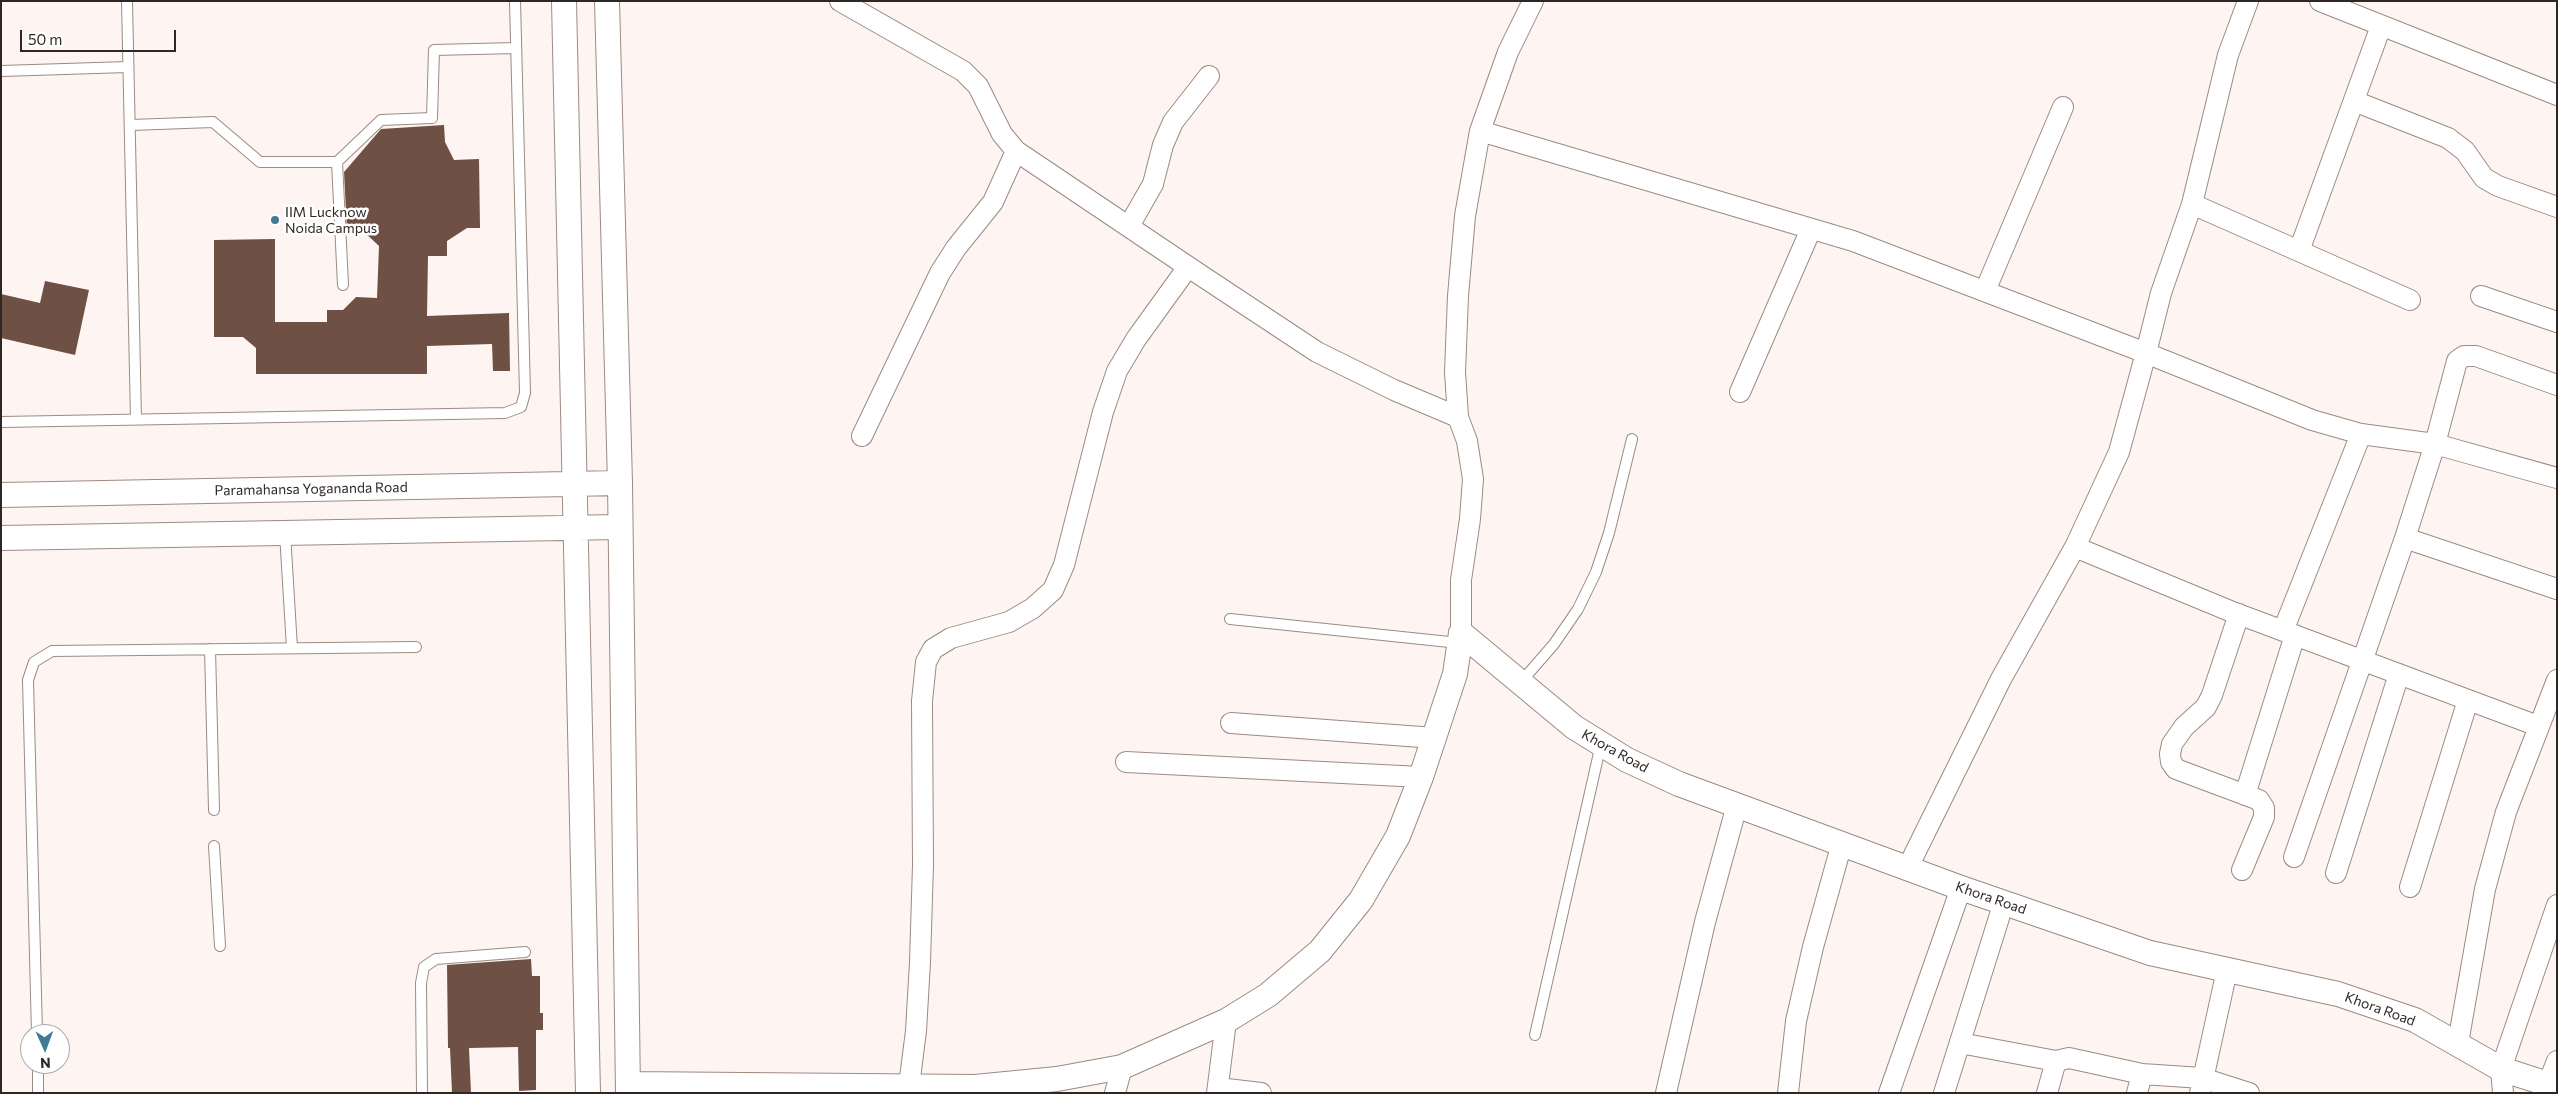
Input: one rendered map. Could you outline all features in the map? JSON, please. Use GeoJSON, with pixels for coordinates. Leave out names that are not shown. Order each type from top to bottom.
{"type":"FeatureCollection","features":[{"type":"Feature","properties":{"kind":"street"},"geometry":{"type":"LineString","coordinates":[[564,1],[588,1093]]}},
{"type":"Feature","properties":{"kind":"street"},"geometry":{"type":"LineString","coordinates":[[607,1],[620,483],[619,528],[628,1089],[974,1087],[1057,1078],[1122,1066],[1226,1021],[1268,995],[1320,951],[1355,908],[1398,836],[1435,738],[1455,674],[1460,638],[1461,580],[1470,519],[1473,479],[1467,440],[1458,417],[1455,372],[1458,296],[1465,216],[1480,131],[1508,52],[1533,1]]}},
{"type":"Feature","properties":{"kind":"street"},"geometry":{"type":"LineString","coordinates":[[840,1],[963,70],[978,86],[1002,134],[1016,151],[1188,267],[1317,352],[1394,390],[1458,417]]}},
{"type":"Feature","properties":{"kind":"street"},"geometry":{"type":"LineString","coordinates":[[1908,867],[2001,679],[2075,546],[2119,452],[2161,293],[2192,204],[2228,54],[2248,1]]}},
{"type":"Feature","properties":{"kind":"street"},"geometry":{"type":"LineString","coordinates":[[2320,1],[2557,95]]}},
{"type":"Feature","properties":{"kind":"street"},"geometry":{"type":"LineString","coordinates":[[2299,251],[2381,26]]}},
{"type":"Feature","properties":{"kind":"street"},"geometry":{"type":"LineString","coordinates":[[1129,226],[1152,184],[1163,145],[1173,122],[1209,76]]}},
{"type":"Feature","properties":{"kind":"street"},"geometry":{"type":"LineString","coordinates":[[2354,101],[2448,138],[2465,151],[2484,178],[2498,186],[2557,207]]}},
{"type":"Feature","properties":{"kind":"street"},"geometry":{"type":"LineString","coordinates":[[1985,291],[2063,107]]}},
{"type":"Feature","properties":{"kind":"street"},"geometry":{"type":"LineString","coordinates":[[1480,131],[1853,241],[2146,353],[2312,420],[2361,434],[2435,444],[2557,478]]}},
{"type":"Feature","properties":{"kind":"street"},"geometry":{"type":"LineString","coordinates":[[862,436],[940,273],[956,248],[993,202],[1016,151]]}},
{"type":"Feature","properties":{"kind":"street"},"geometry":{"type":"LineString","coordinates":[[2192,204],[2410,300]]}},
{"type":"Feature","properties":{"kind":"street"},"geometry":{"type":"LineString","coordinates":[[1740,392],[1811,229]]}},
{"type":"Feature","properties":{"kind":"street"},"geometry":{"type":"LineString","coordinates":[[909,1086],[916,1031],[920,962],[922,701],[926,662],[933,649],[951,638],[1009,622],[1033,608],[1054,590],[1064,565],[1103,412],[1117,371],[1136,340],[1188,267]]}},
{"type":"Feature","properties":{"kind":"street"},"geometry":{"type":"LineString","coordinates":[[2481,296],[2557,322]]}},
{"type":"Feature","properties":{"kind":"street"},"geometry":{"type":"LineString","coordinates":[[2294,857],[2405,538],[2435,444],[2456,362],[2464,356],[2476,356],[2557,386]]}},
{"type":"Feature","properties":{"kind":"street"},"geometry":{"type":"LineString","coordinates":[[2245,795],[2289,633],[2361,434]]}},
{"type":"Feature","properties":{"kind":"street","name":"Paramahansa Yogananda Road"},"geometry":{"type":"LineString","coordinates":[[1,495],[620,483]]}},
{"type":"Feature","properties":{"kind":"street"},"geometry":{"type":"LineString","coordinates":[[1,538],[619,528]]}},
{"type":"Feature","properties":{"kind":"street"},"geometry":{"type":"LineString","coordinates":[[2405,538],[2557,589]]}},
{"type":"Feature","properties":{"kind":"street"},"geometry":{"type":"LineString","coordinates":[[2075,546],[2239,614],[2538,726]]}},
{"type":"Feature","properties":{"kind":"street"},"geometry":{"type":"LineString","coordinates":[[2239,614],[2212,695],[2206,707],[2184,727],[2172,744],[2170,754],[2171,762],[2176,769],[2259,800],[2264,808],[2264,817],[2242,870]]}},
{"type":"Feature","properties":{"kind":"street","name":"Khora Road"},"geometry":{"type":"LineString","coordinates":[[1460,638],[1521,682],[1574,728],[1627,760],[1679,784],[1842,842],[1961,888],[2150,954],[2338,994],[2415,1020],[2501,1069],[2552,1086]]}},
{"type":"Feature","properties":{"kind":"street"},"geometry":{"type":"LineString","coordinates":[[2336,873],[2399,674]]}},
{"type":"Feature","properties":{"kind":"street"},"geometry":{"type":"LineString","coordinates":[[2458,1043],[2485,889],[2506,812],[2557,680]]}},
{"type":"Feature","properties":{"kind":"street"},"geometry":{"type":"LineString","coordinates":[[2410,887],[2468,700]]}},
{"type":"Feature","properties":{"kind":"street"},"geometry":{"type":"LineString","coordinates":[[1231,723],[1435,738]]}},
{"type":"Feature","properties":{"kind":"street"},"geometry":{"type":"LineString","coordinates":[[1126,762],[1421,777]]}},
{"type":"Feature","properties":{"kind":"street"},"geometry":{"type":"LineString","coordinates":[[1666,1093],[1705,922],[1737,805]]}},
{"type":"Feature","properties":{"kind":"street"},"geometry":{"type":"LineString","coordinates":[[1788,1093],[1798,1012],[1813,947],[1842,842]]}},
{"type":"Feature","properties":{"kind":"street"},"geometry":{"type":"LineString","coordinates":[[1889,1093],[1961,888]]}},
{"type":"Feature","properties":{"kind":"street"},"geometry":{"type":"LineString","coordinates":[[1944,1093],[2004,902]]}},
{"type":"Feature","properties":{"kind":"street"},"geometry":{"type":"LineString","coordinates":[[2503,1093],[2501,1069],[2557,905]]}},
{"type":"Feature","properties":{"kind":"street"},"geometry":{"type":"LineString","coordinates":[[2201,1085],[2227,970]]}},
{"type":"Feature","properties":{"kind":"street"},"geometry":{"type":"LineString","coordinates":[[1226,1021],[1217,1090],[1261,1093]]}},
{"type":"Feature","properties":{"kind":"street"},"geometry":{"type":"LineString","coordinates":[[1960,1043],[2056,1061],[2069,1058],[2139,1083],[2201,1085],[2249,1093]]}},
{"type":"Feature","properties":{"kind":"street"},"geometry":{"type":"LineString","coordinates":[[2047,1093],[2056,1061]]}},
{"type":"Feature","properties":{"kind":"street"},"geometry":{"type":"LineString","coordinates":[[2552,1086],[2557,1061]]}},
{"type":"Feature","properties":{"kind":"street"},"geometry":{"type":"LineString","coordinates":[[1115,1093],[1122,1066]]}},
{"type":"Feature","properties":{"kind":"lane"},"geometry":{"type":"LineString","coordinates":[[127,1],[136,419]]}},
{"type":"Feature","properties":{"kind":"lane"},"geometry":{"type":"LineString","coordinates":[[1,422],[505,413],[521,407],[525,393],[515,1]]}},
{"type":"Feature","properties":{"kind":"lane"},"geometry":{"type":"LineString","coordinates":[[131,125],[213,122],[260,162],[337,162],[381,120],[432,118],[434,50],[516,48]]}},
{"type":"Feature","properties":{"kind":"lane"},"geometry":{"type":"LineString","coordinates":[[1,71],[128,67]]}},
{"type":"Feature","properties":{"kind":"lane"},"geometry":{"type":"LineString","coordinates":[[337,162],[343,285]]}},
{"type":"Feature","properties":{"kind":"lane"},"geometry":{"type":"LineString","coordinates":[[1521,682],[1554,644],[1569,623],[1596,572],[1609,533],[1632,439]]}},
{"type":"Feature","properties":{"kind":"lane"},"geometry":{"type":"LineString","coordinates":[[285,533],[292,648]]}},
{"type":"Feature","properties":{"kind":"lane"},"geometry":{"type":"LineString","coordinates":[[1230,619],[1460,638]]}},
{"type":"Feature","properties":{"kind":"lane"},"geometry":{"type":"LineString","coordinates":[[37,1024],[28,680],[34,662],[52,651],[416,646]]}},
{"type":"Feature","properties":{"kind":"lane"},"geometry":{"type":"LineString","coordinates":[[210,648],[214,810]]}},
{"type":"Feature","properties":{"kind":"lane"},"geometry":{"type":"LineString","coordinates":[[1535,1035],[1601,744]]}},
{"type":"Feature","properties":{"kind":"lane"},"geometry":{"type":"LineString","coordinates":[[214,846],[220,946]]}},
{"type":"Feature","properties":{"kind":"lane"},"geometry":{"type":"LineString","coordinates":[[422,1093],[421,983],[424,967],[436,959],[525,952]]}},
{"type":"Feature","properties":{"kind":"lane"},"geometry":{"type":"LineString","coordinates":[[38,1074],[38,1093]]}},
{"type":"Feature","properties":{"kind":"building"},"geometry":{"type":"Polygon","coordinates":[[[444,125],[445,142],[454,160],[479,159],[480,228],[467,228],[447,241],[447,256],[428,256],[427,316],[509,313],[510,371],[493,371],[492,344],[427,346],[427,374],[256,374],[256,348],[243,337],[214,337],[214,240],[275,239],[275,322],[327,322],[327,310],[343,310],[356,297],[377,298],[379,246],[362,230],[347,231],[344,172],[381,129],[444,125]]]}},
{"type":"Feature","properties":{"kind":"building"},"geometry":{"type":"Polygon","coordinates":[[[45,281],[89,290],[75,355],[1,338],[1,294],[40,303],[45,281]]]}},
{"type":"Feature","properties":{"kind":"building"},"geometry":{"type":"Polygon","coordinates":[[[531,959],[532,976],[540,976],[540,1013],[543,1013],[543,1030],[536,1030],[536,1090],[519,1091],[518,1047],[469,1048],[471,1093],[452,1093],[450,1048],[448,1048],[447,965],[531,959]]]}},
{"type":"Feature","properties":{"kind":"place","name":"IIM Lucknow Noida Campus"},"geometry":{"type":"Point","coordinates":[275,220]}}]}
